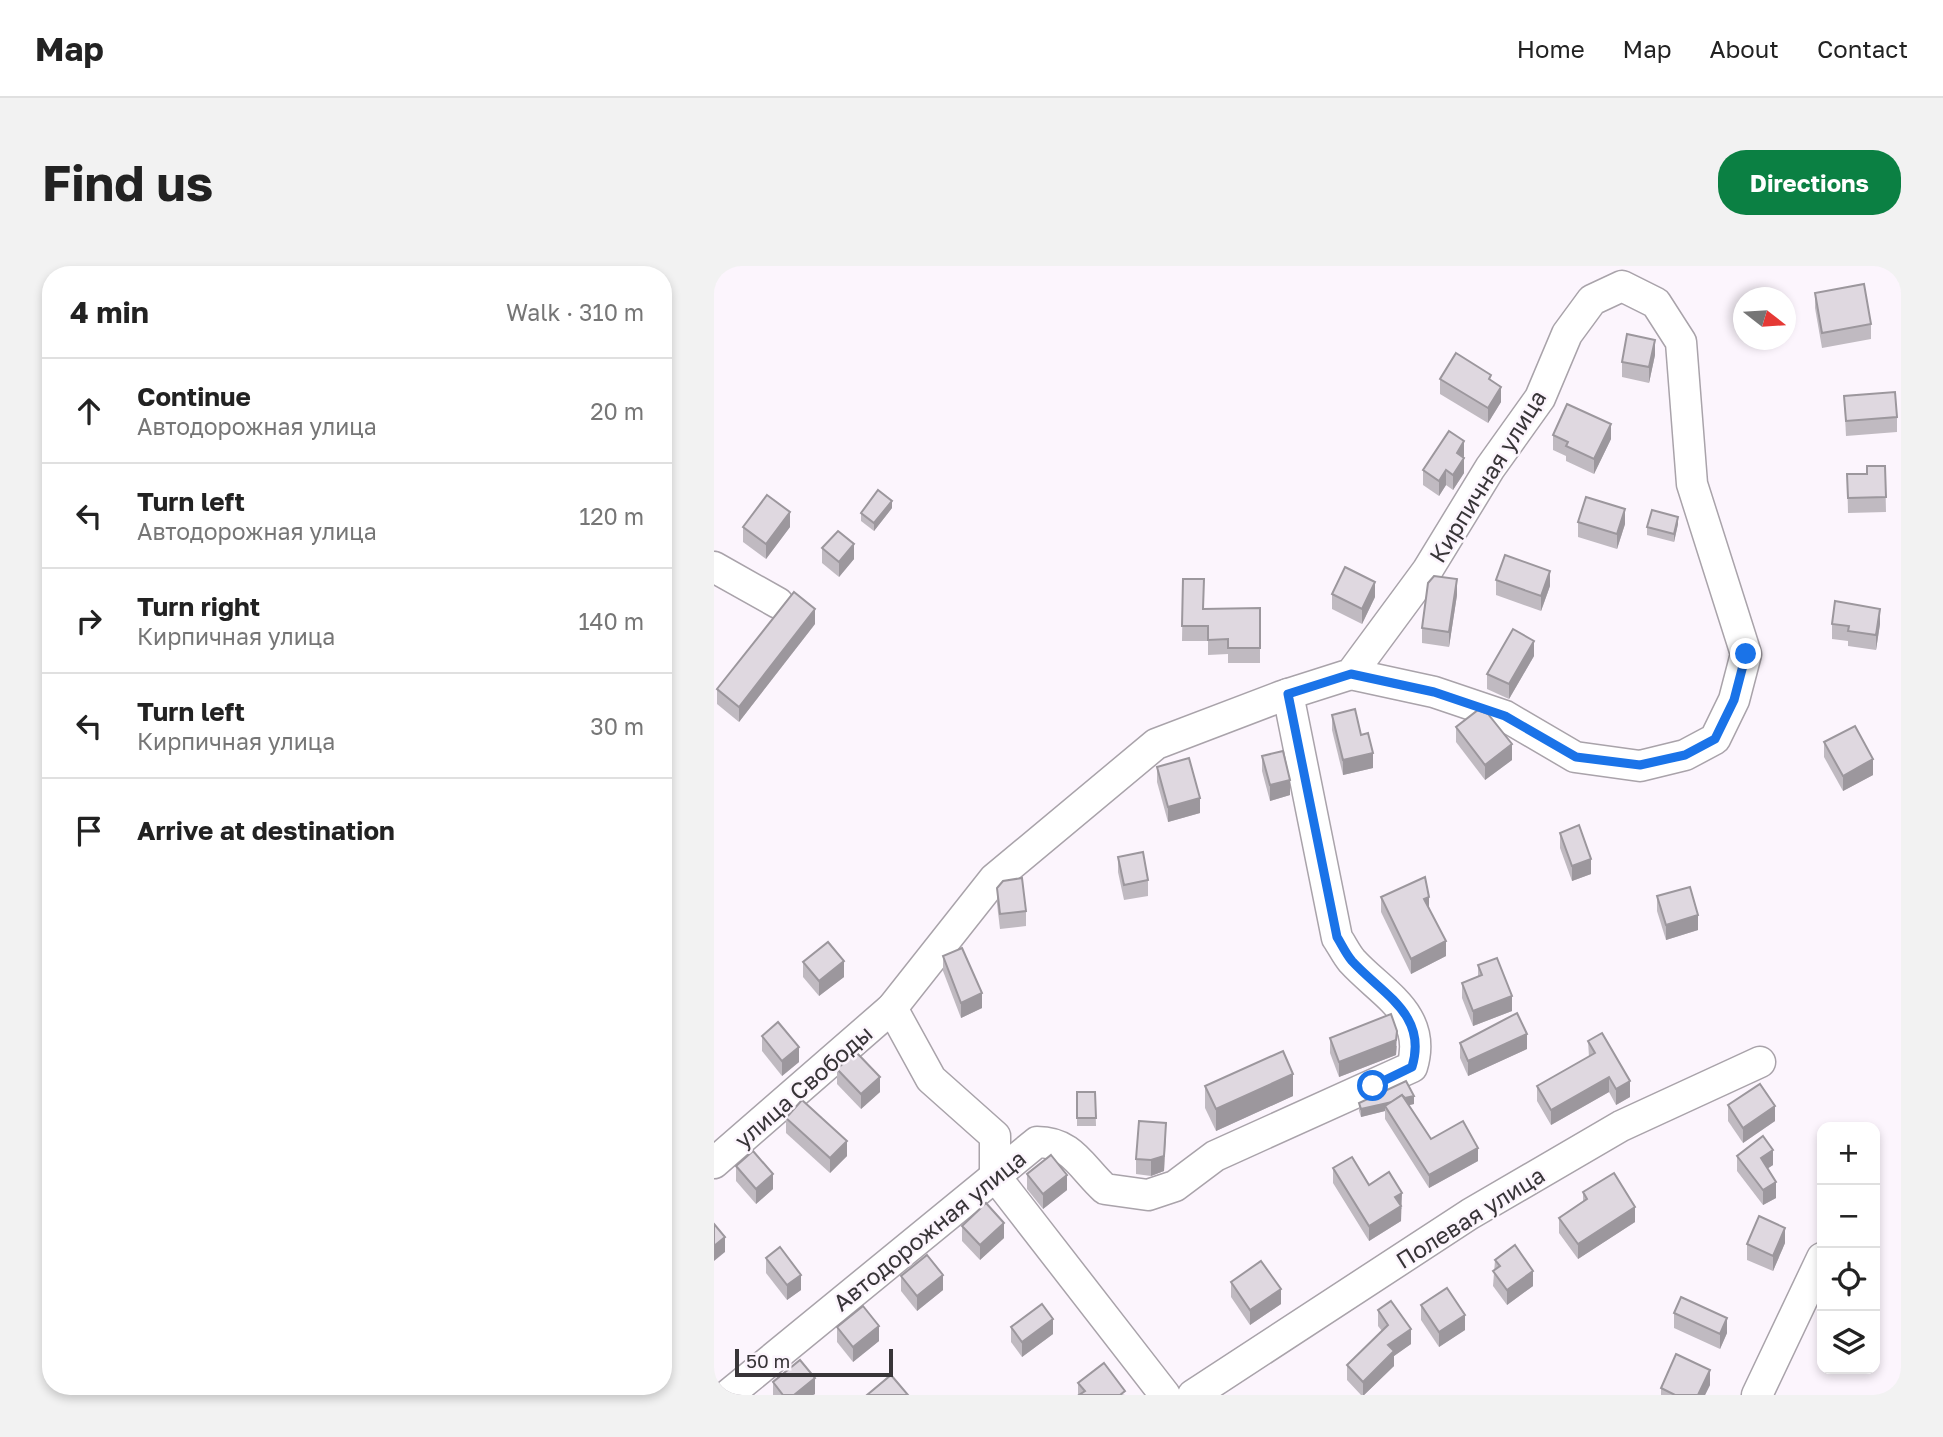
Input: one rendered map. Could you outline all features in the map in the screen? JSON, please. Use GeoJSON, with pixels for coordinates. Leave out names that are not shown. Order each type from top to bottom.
{"type":"FeatureCollection","features":[{"type":"Feature","properties":{"kind":"street","name":"Кирпичная улица"},"geometry":{"type":"LineString","coordinates":[[892,1008],[994,879],[1108,781],[1156,744],[1288,694],[1351,674],[1434,692],[1505,716],[1576,757],[1640,765],[1685,755],[1715,739],[1734,700],[1746,654],[1692,484],[1681,342],[1656,303],[1622,286],[1591,300],[1567,334],[1540,398],[1490,468],[1427,571],[1351,674]]}},
{"type":"Feature","properties":{"kind":"street"},"geometry":{"type":"LineString","coordinates":[[714,567],[778,603]]}},
{"type":"Feature","properties":{"kind":"street","name":"Автодорожная улица"},"geometry":{"type":"LineString","coordinates":[[728,1395],[1037,1142],[1055,1142],[1073,1154],[1105,1189],[1148,1195],[1175,1186],[1215,1156],[1412,1067],[1417,1050],[1409,1016],[1351,960],[1337,937],[1288,694]]}},
{"type":"Feature","properties":{"kind":"street"},"geometry":{"type":"LineString","coordinates":[[892,1008],[931,1079],[995,1136],[995,1176],[1165,1395]]}},
{"type":"Feature","properties":{"kind":"street","name":"улица Свободы"},"geometry":{"type":"LineString","coordinates":[[714,1163],[892,1008]]}},
{"type":"Feature","properties":{"kind":"street","name":"Полевая улица"},"geometry":{"type":"LineString","coordinates":[[1193,1395],[1470,1214],[1621,1126],[1760,1062]]}},
{"type":"Feature","properties":{"kind":"street"},"geometry":{"type":"LineString","coordinates":[[714,1138],[749,1132]]}},
{"type":"Feature","properties":{"kind":"street"},"geometry":{"type":"LineString","coordinates":[[1757,1395],[1817,1269]]}},
{"type":"Feature","properties":{"kind":"building"},"geometry":{"type":"Polygon","coordinates":[[[1864,284],[1871,324],[1822,333],[1815,293],[1864,284]]]}},
{"type":"Feature","properties":{"kind":"building"},"geometry":{"type":"Polygon","coordinates":[[[1627,334],[1655,340],[1649,367],[1622,362],[1627,334]]]}},
{"type":"Feature","properties":{"kind":"building"},"geometry":{"type":"Polygon","coordinates":[[[1456,353],[1491,375],[1489,379],[1501,387],[1488,408],[1440,379],[1456,353]]]}},
{"type":"Feature","properties":{"kind":"building"},"geometry":{"type":"Polygon","coordinates":[[[1895,392],[1897,417],[1846,421],[1844,396],[1895,392]]]}},
{"type":"Feature","properties":{"kind":"building"},"geometry":{"type":"Polygon","coordinates":[[[1567,404],[1611,424],[1594,459],[1566,446],[1568,442],[1553,435],[1567,404]]]}},
{"type":"Feature","properties":{"kind":"building"},"geometry":{"type":"Polygon","coordinates":[[[1449,431],[1464,441],[1457,453],[1464,458],[1453,475],[1446,470],[1439,481],[1423,470],[1449,431]]]}},
{"type":"Feature","properties":{"kind":"building"},"geometry":{"type":"Polygon","coordinates":[[[1867,466],[1885,466],[1886,497],[1848,498],[1847,474],[1867,474],[1867,466]]]}},
{"type":"Feature","properties":{"kind":"building"},"geometry":{"type":"Polygon","coordinates":[[[878,490],[892,501],[874,523],[861,513],[878,490]]]}},
{"type":"Feature","properties":{"kind":"building"},"geometry":{"type":"Polygon","coordinates":[[[767,495],[790,512],[766,544],[743,527],[767,495]]]}},
{"type":"Feature","properties":{"kind":"building"},"geometry":{"type":"Polygon","coordinates":[[[1586,497],[1625,509],[1617,534],[1578,522],[1586,497]]]}},
{"type":"Feature","properties":{"kind":"building"},"geometry":{"type":"Polygon","coordinates":[[[1652,510],[1678,517],[1674,534],[1647,527],[1652,510]]]}},
{"type":"Feature","properties":{"kind":"building"},"geometry":{"type":"Polygon","coordinates":[[[838,531],[854,544],[839,562],[822,548],[838,531]]]}},
{"type":"Feature","properties":{"kind":"building"},"geometry":{"type":"Polygon","coordinates":[[[1505,555],[1550,571],[1541,596],[1496,580],[1505,555]]]}},
{"type":"Feature","properties":{"kind":"building"},"geometry":{"type":"Polygon","coordinates":[[[1345,567],[1375,582],[1362,609],[1332,594],[1345,567]]]}},
{"type":"Feature","properties":{"kind":"building"},"geometry":{"type":"Polygon","coordinates":[[[1434,576],[1457,579],[1449,632],[1422,628],[1428,583],[1434,576]]]}},
{"type":"Feature","properties":{"kind":"building"},"geometry":{"type":"Polygon","coordinates":[[[1183,579],[1204,579],[1203,609],[1260,608],[1260,648],[1228,648],[1228,639],[1208,640],[1208,626],[1182,626],[1183,579]]]}},
{"type":"Feature","properties":{"kind":"building"},"geometry":{"type":"Polygon","coordinates":[[[794,592],[815,609],[739,707],[717,689],[794,592]]]}},
{"type":"Feature","properties":{"kind":"building"},"geometry":{"type":"Polygon","coordinates":[[[1835,601],[1880,609],[1876,635],[1848,631],[1849,626],[1832,624],[1835,601]]]}},
{"type":"Feature","properties":{"kind":"building"},"geometry":{"type":"Polygon","coordinates":[[[1513,629],[1534,641],[1509,684],[1487,674],[1513,629]]]}},
{"type":"Feature","properties":{"kind":"building"},"geometry":{"type":"Polygon","coordinates":[[[1355,709],[1361,735],[1368,733],[1373,753],[1343,760],[1332,715],[1355,709]]]}},
{"type":"Feature","properties":{"kind":"building"},"geometry":{"type":"Polygon","coordinates":[[[1478,710],[1488,714],[1512,744],[1485,765],[1456,727],[1478,710]]]}},
{"type":"Feature","properties":{"kind":"building"},"geometry":{"type":"Polygon","coordinates":[[[1855,726],[1873,759],[1843,776],[1824,742],[1855,726]]]}},
{"type":"Feature","properties":{"kind":"building"},"geometry":{"type":"Polygon","coordinates":[[[1283,751],[1290,780],[1270,785],[1262,756],[1283,751]]]}},
{"type":"Feature","properties":{"kind":"building"},"geometry":{"type":"Polygon","coordinates":[[[1189,758],[1200,798],[1168,807],[1157,767],[1189,758]]]}},
{"type":"Feature","properties":{"kind":"building"},"geometry":{"type":"Polygon","coordinates":[[[1579,825],[1591,859],[1572,866],[1560,833],[1579,825]]]}},
{"type":"Feature","properties":{"kind":"building"},"geometry":{"type":"Polygon","coordinates":[[[1143,852],[1148,880],[1124,885],[1118,857],[1143,852]]]}},
{"type":"Feature","properties":{"kind":"building"},"geometry":{"type":"Polygon","coordinates":[[[1425,877],[1429,897],[1424,899],[1446,941],[1411,959],[1381,897],[1425,877]]]}},
{"type":"Feature","properties":{"kind":"building"},"geometry":{"type":"Polygon","coordinates":[[[1022,878],[1026,911],[1000,914],[997,888],[1003,881],[1022,878]]]}},
{"type":"Feature","properties":{"kind":"building"},"geometry":{"type":"Polygon","coordinates":[[[1690,887],[1698,915],[1666,925],[1657,896],[1690,887]]]}},
{"type":"Feature","properties":{"kind":"building"},"geometry":{"type":"Polygon","coordinates":[[[828,942],[844,961],[819,981],[803,962],[828,942]]]}},
{"type":"Feature","properties":{"kind":"building"},"geometry":{"type":"Polygon","coordinates":[[[962,948],[982,993],[961,1003],[943,956],[962,948]]]}},
{"type":"Feature","properties":{"kind":"building"},"geometry":{"type":"Polygon","coordinates":[[[1497,958],[1512,996],[1473,1011],[1462,983],[1482,975],[1478,965],[1497,958]]]}},
{"type":"Feature","properties":{"kind":"building"},"geometry":{"type":"Polygon","coordinates":[[[1517,1013],[1527,1034],[1468,1061],[1460,1043],[1517,1013]]]}},
{"type":"Feature","properties":{"kind":"building"},"geometry":{"type":"Polygon","coordinates":[[[1391,1014],[1397,1031],[1396,1040],[1339,1062],[1330,1038],[1391,1014]]]}},
{"type":"Feature","properties":{"kind":"building"},"geometry":{"type":"Polygon","coordinates":[[[778,1022],[799,1047],[782,1061],[762,1036],[778,1022]]]}},
{"type":"Feature","properties":{"kind":"building"},"geometry":{"type":"Polygon","coordinates":[[[1602,1033],[1630,1081],[1616,1089],[1609,1077],[1551,1110],[1537,1086],[1595,1053],[1588,1041],[1602,1033]]]}},
{"type":"Feature","properties":{"kind":"building"},"geometry":{"type":"Polygon","coordinates":[[[1283,1051],[1293,1074],[1216,1109],[1205,1086],[1283,1051]]]}},
{"type":"Feature","properties":{"kind":"building"},"geometry":{"type":"Polygon","coordinates":[[[856,1052],[880,1077],[861,1094],[837,1069],[856,1052]]]}},
{"type":"Feature","properties":{"kind":"building"},"geometry":{"type":"Polygon","coordinates":[[[1406,1081],[1414,1096],[1405,1098],[1402,1095],[1392,1102],[1361,1109],[1359,1103],[1406,1081]]]}},
{"type":"Feature","properties":{"kind":"building"},"geometry":{"type":"Polygon","coordinates":[[[1760,1084],[1775,1106],[1743,1128],[1728,1105],[1760,1084]]]}},
{"type":"Feature","properties":{"kind":"building"},"geometry":{"type":"Polygon","coordinates":[[[1077,1092],[1095,1092],[1096,1118],[1077,1118],[1077,1092]]]}},
{"type":"Feature","properties":{"kind":"building"},"geometry":{"type":"Polygon","coordinates":[[[1402,1095],[1431,1139],[1463,1121],[1478,1148],[1429,1175],[1385,1106],[1402,1095]]]}},
{"type":"Feature","properties":{"kind":"building"},"geometry":{"type":"Polygon","coordinates":[[[802,1100],[847,1141],[830,1158],[786,1118],[802,1100]]]}},
{"type":"Feature","properties":{"kind":"building"},"geometry":{"type":"Polygon","coordinates":[[[1139,1121],[1166,1123],[1164,1156],[1151,1160],[1136,1159],[1139,1121]]]}},
{"type":"Feature","properties":{"kind":"building"},"geometry":{"type":"Polygon","coordinates":[[[1763,1136],[1773,1150],[1761,1158],[1776,1182],[1763,1190],[1737,1156],[1763,1136]]]}},
{"type":"Feature","properties":{"kind":"building"},"geometry":{"type":"Polygon","coordinates":[[[753,1151],[773,1174],[756,1189],[736,1166],[753,1151]]]}},
{"type":"Feature","properties":{"kind":"building"},"geometry":{"type":"Polygon","coordinates":[[[1051,1155],[1067,1175],[1043,1194],[1027,1174],[1051,1155]]]}},
{"type":"Feature","properties":{"kind":"building"},"geometry":{"type":"Polygon","coordinates":[[[1352,1157],[1369,1185],[1389,1172],[1402,1193],[1395,1197],[1401,1206],[1369,1226],[1333,1168],[1352,1157]]]}},
{"type":"Feature","properties":{"kind":"building"},"geometry":{"type":"Polygon","coordinates":[[[1614,1173],[1635,1207],[1578,1244],[1559,1218],[1587,1199],[1583,1192],[1614,1173]]]}},
{"type":"Feature","properties":{"kind":"building"},"geometry":{"type":"Polygon","coordinates":[[[986,1203],[1004,1223],[980,1245],[962,1226],[986,1203]]]}},
{"type":"Feature","properties":{"kind":"building"},"geometry":{"type":"Polygon","coordinates":[[[1759,1216],[1785,1228],[1773,1256],[1747,1244],[1759,1216]]]}},
{"type":"Feature","properties":{"kind":"building"},"geometry":{"type":"Polygon","coordinates":[[[714,1224],[725,1237],[714,1246],[714,1224]]]}},
{"type":"Feature","properties":{"kind":"building"},"geometry":{"type":"Polygon","coordinates":[[[1515,1245],[1533,1271],[1507,1290],[1493,1271],[1500,1266],[1495,1260],[1515,1245]]]}},
{"type":"Feature","properties":{"kind":"building"},"geometry":{"type":"Polygon","coordinates":[[[780,1247],[801,1275],[787,1285],[766,1258],[780,1247]]]}},
{"type":"Feature","properties":{"kind":"building"},"geometry":{"type":"Polygon","coordinates":[[[927,1255],[943,1275],[917,1296],[901,1276],[927,1255]]]}},
{"type":"Feature","properties":{"kind":"building"},"geometry":{"type":"Polygon","coordinates":[[[1261,1261],[1281,1289],[1250,1310],[1231,1282],[1261,1261]]]}},
{"type":"Feature","properties":{"kind":"building"},"geometry":{"type":"Polygon","coordinates":[[[1447,1288],[1465,1315],[1439,1332],[1421,1305],[1447,1288]]]}},
{"type":"Feature","properties":{"kind":"building"},"geometry":{"type":"Polygon","coordinates":[[[1681,1297],[1727,1318],[1720,1334],[1674,1313],[1681,1297]]]}},
{"type":"Feature","properties":{"kind":"building"},"geometry":{"type":"Polygon","coordinates":[[[1391,1301],[1411,1329],[1388,1345],[1394,1351],[1363,1382],[1347,1365],[1388,1325],[1378,1310],[1391,1301]]]}},
{"type":"Feature","properties":{"kind":"building"},"geometry":{"type":"Polygon","coordinates":[[[1042,1304],[1053,1319],[1022,1342],[1011,1327],[1042,1304]]]}},
{"type":"Feature","properties":{"kind":"building"},"geometry":{"type":"Polygon","coordinates":[[[863,1306],[879,1326],[853,1347],[837,1327],[863,1306]]]}},
{"type":"Feature","properties":{"kind":"building"},"geometry":{"type":"Polygon","coordinates":[[[1676,1354],[1710,1370],[1698,1395],[1675,1395],[1661,1388],[1676,1354]]]}},
{"type":"Feature","properties":{"kind":"building"},"geometry":{"type":"Polygon","coordinates":[[[800,1360],[815,1378],[794,1395],[783,1395],[773,1382],[800,1360]]]}},
{"type":"Feature","properties":{"kind":"building"},"geometry":{"type":"Polygon","coordinates":[[[1104,1363],[1125,1391],[1120,1395],[1079,1395],[1085,1391],[1078,1383],[1104,1363]]]}},
{"type":"Feature","properties":{"kind":"building"},"geometry":{"type":"Polygon","coordinates":[[[891,1375],[908,1395],[867,1395],[891,1375]]]}},
{"type":"Feature","properties":{"kind":"route"},"geometry":{"type":"LineString","coordinates":[[1373,1086],[1412,1067],[1417,1050],[1409,1016],[1351,960],[1337,937],[1288,694],[1351,674],[1434,692],[1505,716],[1576,757],[1640,765],[1685,755],[1715,739],[1734,700],[1746,654]]}}]}
